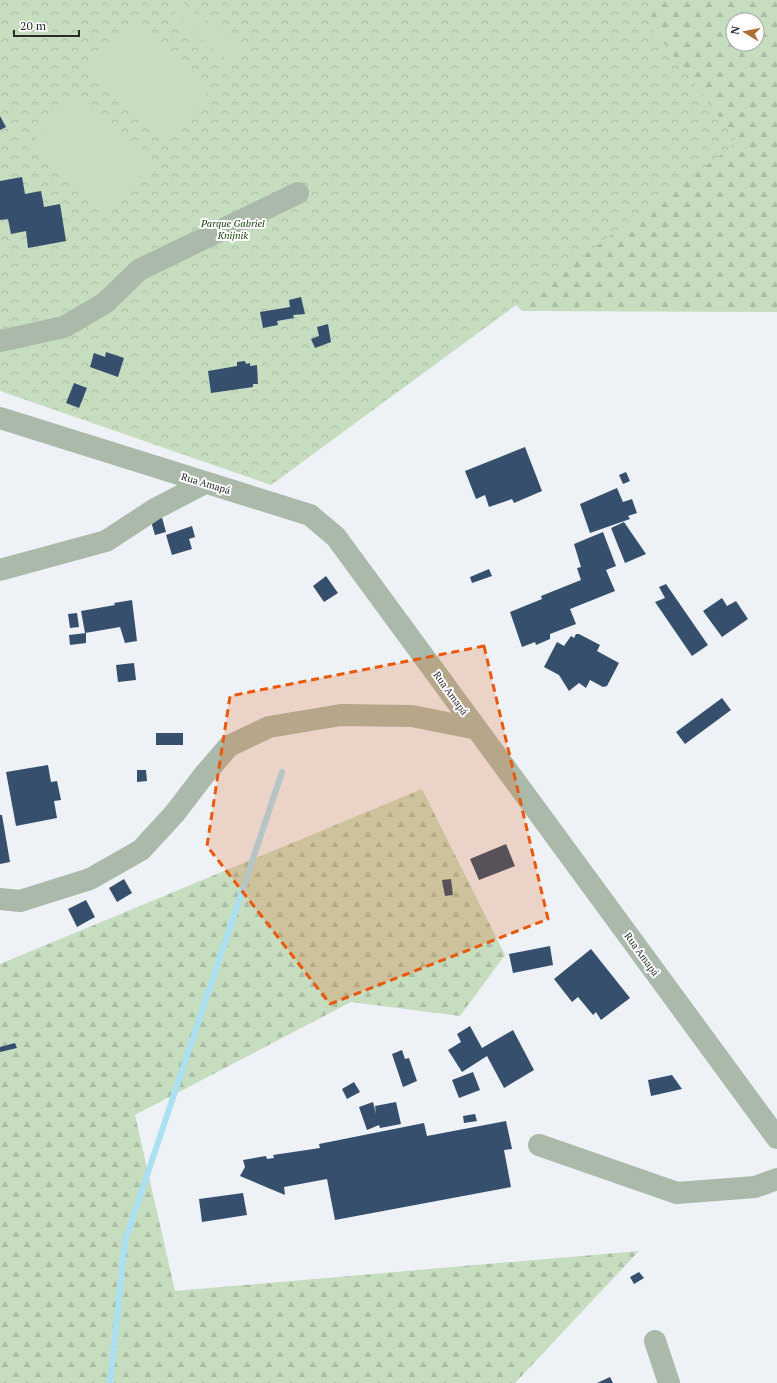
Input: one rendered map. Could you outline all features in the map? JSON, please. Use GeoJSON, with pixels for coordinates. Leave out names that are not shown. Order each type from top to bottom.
{"type":"FeatureCollection","features":[{"type":"Feature","properties":{"kind":"street"},"geometry":{"type":"LineString","coordinates":[[0,341],[64,327],[105,303],[139,270],[298,193]]}},
{"type":"Feature","properties":{"kind":"street","name":"Rua Amapá"},"geometry":{"type":"LineString","coordinates":[[0,418],[310,515],[336,536],[777,1138]]}},
{"type":"Feature","properties":{"kind":"street"},"geometry":{"type":"LineString","coordinates":[[0,570],[106,541],[155,509],[205,483]]}},
{"type":"Feature","properties":{"kind":"street"},"geometry":{"type":"LineString","coordinates":[[0,899],[20,901],[90,879],[141,850],[175,813],[204,775],[229,746],[269,728],[340,715],[412,716],[477,729]]}},
{"type":"Feature","properties":{"kind":"street"},"geometry":{"type":"LineString","coordinates":[[539,1145],[677,1193],[755,1187],[777,1179]]}},
{"type":"Feature","properties":{"kind":"street"},"geometry":{"type":"LineString","coordinates":[[655,1341],[669,1383]]}},
{"type":"Feature","properties":{"kind":"highlighted area"},"geometry":{"type":"Polygon","coordinates":[[[484,646],[548,919],[330,1004],[207,846],[230,696],[484,646]]]}},
{"type":"Feature","properties":{"kind":"green space","name":"Parque Gabriel Knijnik"},"geometry":{"type":"Polygon","coordinates":[[[0,0],[656,0],[643,15],[738,142],[271,485],[0,391],[0,0]]]}},
{"type":"Feature","properties":{"kind":"green space"},"geometry":{"type":"Polygon","coordinates":[[[348,0],[777,0],[777,312],[522,311],[373,156],[348,0]]]}},
{"type":"Feature","properties":{"kind":"green space"},"geometry":{"type":"Polygon","coordinates":[[[183,2],[242,52],[232,64],[173,15],[183,2]]]}},
{"type":"Feature","properties":{"kind":"green space"},"geometry":{"type":"Polygon","coordinates":[[[130,21],[210,89],[166,140],[86,72],[130,21]]]}},
{"type":"Feature","properties":{"kind":"green space"},"geometry":{"type":"Polygon","coordinates":[[[71,96],[152,164],[108,216],[28,148],[71,96]]]}},
{"type":"Feature","properties":{"kind":"green space"},"geometry":{"type":"Polygon","coordinates":[[[422,789],[505,955],[460,1016],[351,1002],[135,1115],[175,1291],[639,1251],[515,1383],[0,1383],[0,964],[422,789]]]}},
{"type":"Feature","properties":{"kind":"building"},"geometry":{"type":"Polygon","coordinates":[[[0,116],[6,127],[0,130],[0,116]]]}},
{"type":"Feature","properties":{"kind":"building"},"geometry":{"type":"Polygon","coordinates":[[[22,177],[25,194],[41,191],[44,207],[60,204],[66,241],[28,248],[26,231],[11,234],[8,219],[0,220],[0,181],[22,177]]]}},
{"type":"Feature","properties":{"kind":"building"},"geometry":{"type":"Polygon","coordinates":[[[301,297],[305,314],[293,315],[294,318],[277,321],[278,325],[263,328],[260,312],[290,307],[289,300],[301,297]]]}},
{"type":"Feature","properties":{"kind":"building"},"geometry":{"type":"Polygon","coordinates":[[[328,324],[331,342],[315,348],[311,339],[319,336],[317,327],[328,324]]]}},
{"type":"Feature","properties":{"kind":"building"},"geometry":{"type":"Polygon","coordinates":[[[106,352],[124,358],[118,377],[90,367],[94,353],[105,357],[106,352]]]}},
{"type":"Feature","properties":{"kind":"building"},"geometry":{"type":"Polygon","coordinates":[[[245,361],[246,364],[250,363],[250,366],[257,365],[258,384],[253,384],[253,387],[211,393],[208,371],[237,366],[237,362],[245,361]]]}},
{"type":"Feature","properties":{"kind":"building"},"geometry":{"type":"Polygon","coordinates":[[[74,383],[87,388],[79,408],[66,403],[74,383]]]}},
{"type":"Feature","properties":{"kind":"building"},"geometry":{"type":"Polygon","coordinates":[[[525,447],[542,491],[514,503],[512,499],[489,507],[485,495],[476,499],[465,471],[525,447]]]}},
{"type":"Feature","properties":{"kind":"building"},"geometry":{"type":"Polygon","coordinates":[[[626,472],[630,481],[623,484],[619,475],[626,472]]]}},
{"type":"Feature","properties":{"kind":"building"},"geometry":{"type":"Polygon","coordinates":[[[617,488],[623,502],[632,499],[637,513],[628,516],[630,519],[590,533],[580,504],[617,488]]]}},
{"type":"Feature","properties":{"kind":"building"},"geometry":{"type":"Polygon","coordinates":[[[161,514],[166,532],[155,535],[150,518],[161,514]]]}},
{"type":"Feature","properties":{"kind":"building"},"geometry":{"type":"Polygon","coordinates":[[[624,522],[646,554],[625,563],[611,528],[624,522]]]}},
{"type":"Feature","properties":{"kind":"building"},"geometry":{"type":"Polygon","coordinates":[[[192,526],[195,537],[189,539],[192,549],[172,555],[166,535],[192,526]]]}},
{"type":"Feature","properties":{"kind":"building"},"geometry":{"type":"Polygon","coordinates":[[[603,532],[616,566],[606,570],[615,591],[570,609],[576,624],[550,634],[550,639],[536,645],[535,642],[522,647],[510,612],[542,599],[541,596],[581,580],[577,568],[581,567],[574,544],[603,532]]]}},
{"type":"Feature","properties":{"kind":"building"},"geometry":{"type":"Polygon","coordinates":[[[489,569],[492,576],[472,583],[470,577],[489,569]]]}},
{"type":"Feature","properties":{"kind":"building"},"geometry":{"type":"Polygon","coordinates":[[[326,576],[338,593],[324,602],[313,586],[326,576]]]}},
{"type":"Feature","properties":{"kind":"building"},"geometry":{"type":"Polygon","coordinates":[[[666,584],[708,645],[692,656],[655,602],[665,598],[659,587],[666,584]]]}},
{"type":"Feature","properties":{"kind":"building"},"geometry":{"type":"Polygon","coordinates":[[[722,598],[727,606],[736,601],[748,619],[722,637],[703,611],[722,598]]]}},
{"type":"Feature","properties":{"kind":"building"},"geometry":{"type":"Polygon","coordinates":[[[132,600],[137,641],[125,643],[120,627],[85,633],[81,611],[115,605],[114,603],[132,600]]]}},
{"type":"Feature","properties":{"kind":"building"},"geometry":{"type":"Polygon","coordinates":[[[77,613],[79,627],[70,628],[68,614],[77,613]]]}},
{"type":"Feature","properties":{"kind":"building"},"geometry":{"type":"Polygon","coordinates":[[[86,633],[86,643],[70,645],[69,635],[86,633]]]}},
{"type":"Feature","properties":{"kind":"building"},"geometry":{"type":"Polygon","coordinates":[[[576,634],[579,634],[600,645],[597,651],[619,663],[607,686],[603,687],[590,680],[586,688],[579,683],[569,691],[559,675],[544,667],[557,642],[564,646],[571,636],[574,638],[576,634]]]}},
{"type":"Feature","properties":{"kind":"building"},"geometry":{"type":"Polygon","coordinates":[[[134,663],[136,680],[118,682],[116,665],[134,663]]]}},
{"type":"Feature","properties":{"kind":"building"},"geometry":{"type":"Polygon","coordinates":[[[722,698],[731,710],[685,744],[676,732],[722,698]]]}},
{"type":"Feature","properties":{"kind":"building"},"geometry":{"type":"Polygon","coordinates":[[[156,733],[183,733],[183,745],[156,745],[156,733]]]}},
{"type":"Feature","properties":{"kind":"building"},"geometry":{"type":"Polygon","coordinates":[[[48,765],[51,782],[57,781],[61,800],[54,801],[57,818],[16,826],[6,772],[48,765]]]}},
{"type":"Feature","properties":{"kind":"building"},"geometry":{"type":"Polygon","coordinates":[[[137,770],[146,770],[147,781],[137,782],[137,770]]]}},
{"type":"Feature","properties":{"kind":"building"},"geometry":{"type":"Polygon","coordinates":[[[0,815],[2,815],[10,862],[0,864],[0,815]]]}},
{"type":"Feature","properties":{"kind":"building"},"geometry":{"type":"Polygon","coordinates":[[[506,844],[515,866],[479,880],[470,859],[506,844]]]}},
{"type":"Feature","properties":{"kind":"building"},"geometry":{"type":"Polygon","coordinates":[[[124,879],[132,893],[117,902],[109,888],[124,879]]]}},
{"type":"Feature","properties":{"kind":"building"},"geometry":{"type":"Polygon","coordinates":[[[451,879],[453,895],[445,896],[442,880],[451,879]]]}},
{"type":"Feature","properties":{"kind":"building"},"geometry":{"type":"Polygon","coordinates":[[[86,900],[95,917],[77,927],[68,909],[86,900]]]}},
{"type":"Feature","properties":{"kind":"building"},"geometry":{"type":"Polygon","coordinates":[[[550,946],[553,965],[513,973],[509,954],[550,946]]]}},
{"type":"Feature","properties":{"kind":"building"},"geometry":{"type":"Polygon","coordinates":[[[591,949],[630,998],[601,1020],[596,1012],[593,1015],[578,997],[572,1002],[554,979],[591,949]]]}},
{"type":"Feature","properties":{"kind":"building"},"geometry":{"type":"Polygon","coordinates":[[[470,1026],[482,1048],[513,1030],[534,1070],[504,1088],[487,1056],[462,1072],[448,1050],[461,1042],[457,1034],[470,1026]]]}},
{"type":"Feature","properties":{"kind":"building"},"geometry":{"type":"Polygon","coordinates":[[[15,1043],[17,1048],[0,1052],[0,1047],[15,1043]]]}},
{"type":"Feature","properties":{"kind":"building"},"geometry":{"type":"Polygon","coordinates":[[[402,1050],[405,1059],[409,1058],[417,1081],[403,1087],[392,1054],[402,1050]]]}},
{"type":"Feature","properties":{"kind":"building"},"geometry":{"type":"Polygon","coordinates":[[[473,1072],[480,1090],[459,1098],[452,1080],[473,1072]]]}},
{"type":"Feature","properties":{"kind":"building"},"geometry":{"type":"Polygon","coordinates":[[[672,1075],[682,1089],[651,1096],[648,1080],[672,1075]]]}},
{"type":"Feature","properties":{"kind":"building"},"geometry":{"type":"Polygon","coordinates":[[[354,1082],[360,1092],[347,1099],[342,1089],[354,1082]]]}},
{"type":"Feature","properties":{"kind":"building"},"geometry":{"type":"Polygon","coordinates":[[[373,1102],[376,1114],[375,1106],[396,1102],[401,1124],[380,1128],[379,1125],[367,1130],[359,1107],[373,1102]]]}},
{"type":"Feature","properties":{"kind":"building"},"geometry":{"type":"Polygon","coordinates":[[[475,1114],[477,1121],[464,1123],[463,1116],[475,1114]]]}},
{"type":"Feature","properties":{"kind":"building"},"geometry":{"type":"Polygon","coordinates":[[[506,1121],[512,1149],[504,1150],[511,1187],[335,1220],[327,1179],[284,1187],[285,1195],[240,1176],[245,1167],[243,1160],[266,1156],[267,1159],[274,1158],[273,1155],[320,1148],[319,1144],[424,1123],[427,1136],[506,1121]]]}},
{"type":"Feature","properties":{"kind":"building"},"geometry":{"type":"Polygon","coordinates":[[[243,1193],[247,1215],[202,1222],[199,1199],[243,1193]]]}},
{"type":"Feature","properties":{"kind":"building"},"geometry":{"type":"Polygon","coordinates":[[[639,1272],[644,1278],[634,1284],[630,1277],[639,1272]]]}},
{"type":"Feature","properties":{"kind":"building"},"geometry":{"type":"Polygon","coordinates":[[[610,1377],[613,1383],[597,1383],[610,1377]]]}},
{"type":"Feature","properties":{"kind":"waterway"},"geometry":{"type":"LineString","coordinates":[[110,1383],[125,1241],[282,772]]}}]}
